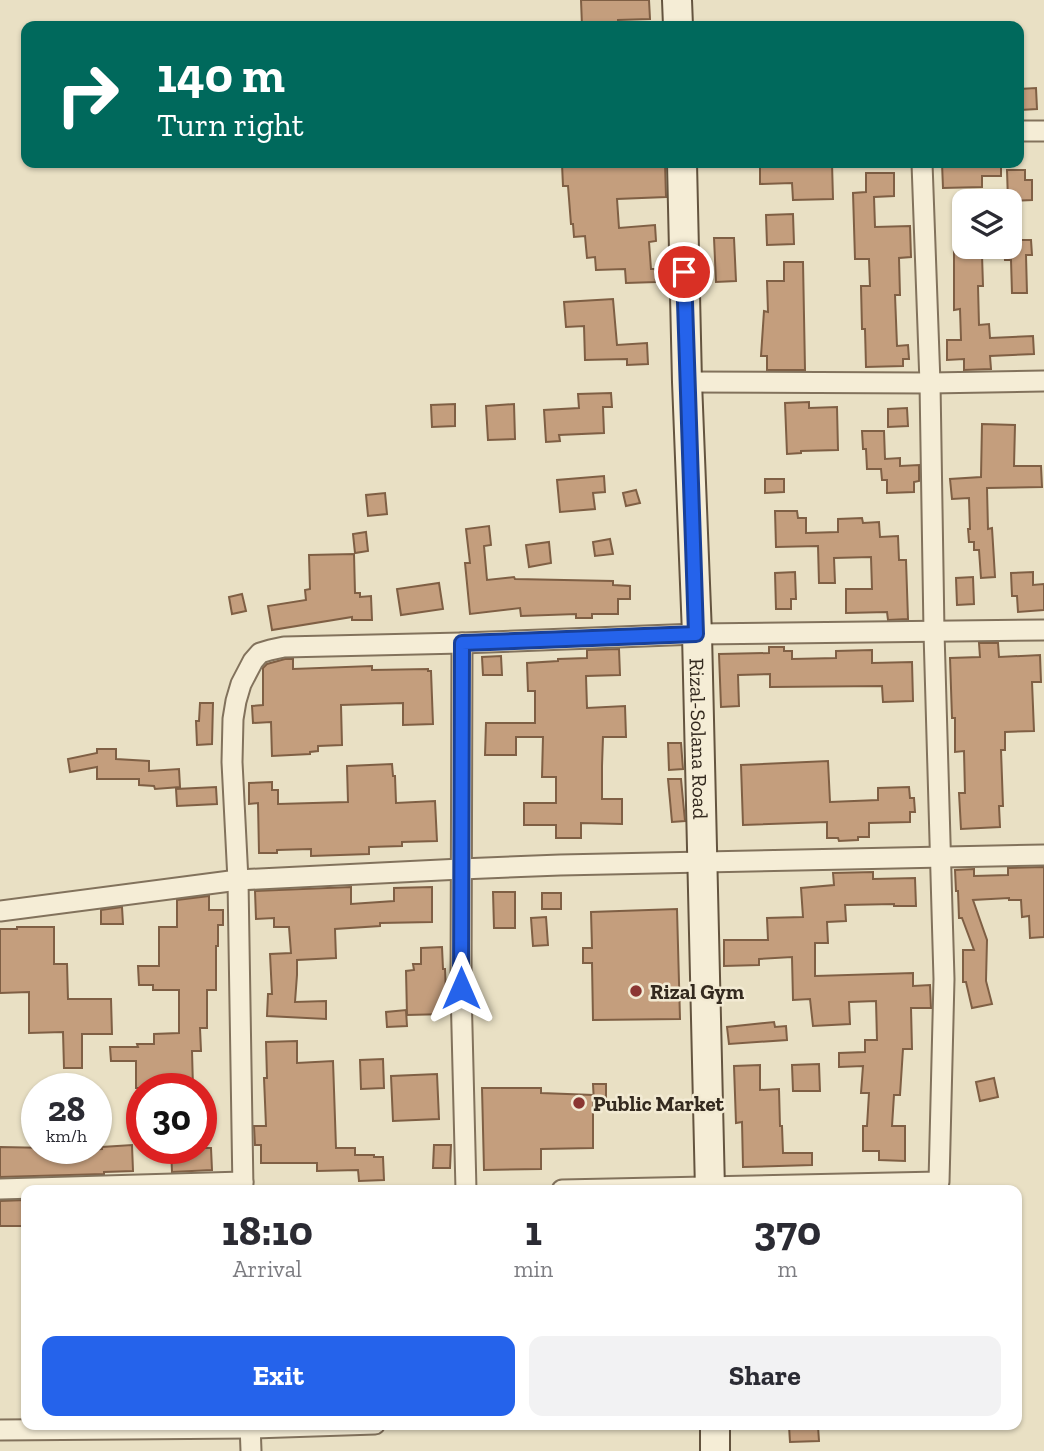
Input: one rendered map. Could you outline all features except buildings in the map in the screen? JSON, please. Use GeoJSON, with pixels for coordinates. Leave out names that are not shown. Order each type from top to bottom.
{"type":"FeatureCollection","features":[{"type":"Feature","properties":{"kind":"main road"},"geometry":{"type":"LineString","coordinates":[[677,0],[678,21]]}},
{"type":"Feature","properties":{"kind":"main road","name":"Rizal-Solana Road"},"geometry":{"type":"LineString","coordinates":[[682,168],[710,1185]]}},
{"type":"Feature","properties":{"kind":"main road"},"geometry":{"type":"LineString","coordinates":[[715,1430],[715,1451]]}},
{"type":"Feature","properties":{"kind":"street"},"geometry":{"type":"LineString","coordinates":[[1024,131],[1044,131]]}},
{"type":"Feature","properties":{"kind":"street"},"geometry":{"type":"LineString","coordinates":[[922,168],[944,979],[939,1185]]}},
{"type":"Feature","properties":{"kind":"street"},"geometry":{"type":"LineString","coordinates":[[687,382],[930,383],[1044,380]]}},
{"type":"Feature","properties":{"kind":"street"},"geometry":{"type":"LineString","coordinates":[[243,1185],[233,719],[241,684],[260,653],[284,647],[696,634],[1044,630]]}},
{"type":"Feature","properties":{"kind":"street"},"geometry":{"type":"LineString","coordinates":[[462,643],[461,988],[466,1185]]}},
{"type":"Feature","properties":{"kind":"street"},"geometry":{"type":"LineString","coordinates":[[0,911],[238,880],[461,869],[1044,855]]}},
{"type":"Feature","properties":{"kind":"street"},"geometry":{"type":"LineString","coordinates":[[0,1189],[21,1189]]}},
{"type":"Feature","properties":{"kind":"street"},"geometry":{"type":"LineString","coordinates":[[0,1430],[21,1430]]}},
{"type":"Feature","properties":{"kind":"street"},"geometry":{"type":"LineString","coordinates":[[250,1430],[251,1451]]}},
{"type":"Feature","properties":{"kind":"place","name":"Rizal Gym"},"geometry":{"type":"Point","coordinates":[636,991]}},
{"type":"Feature","properties":{"kind":"place","name":"Public Market"},"geometry":{"type":"Point","coordinates":[579,1103]}},
{"type":"Feature","properties":{"kind":"route"},"geometry":{"type":"LineString","coordinates":[[461,988],[462,643],[696,634],[684,272]]}}]}
